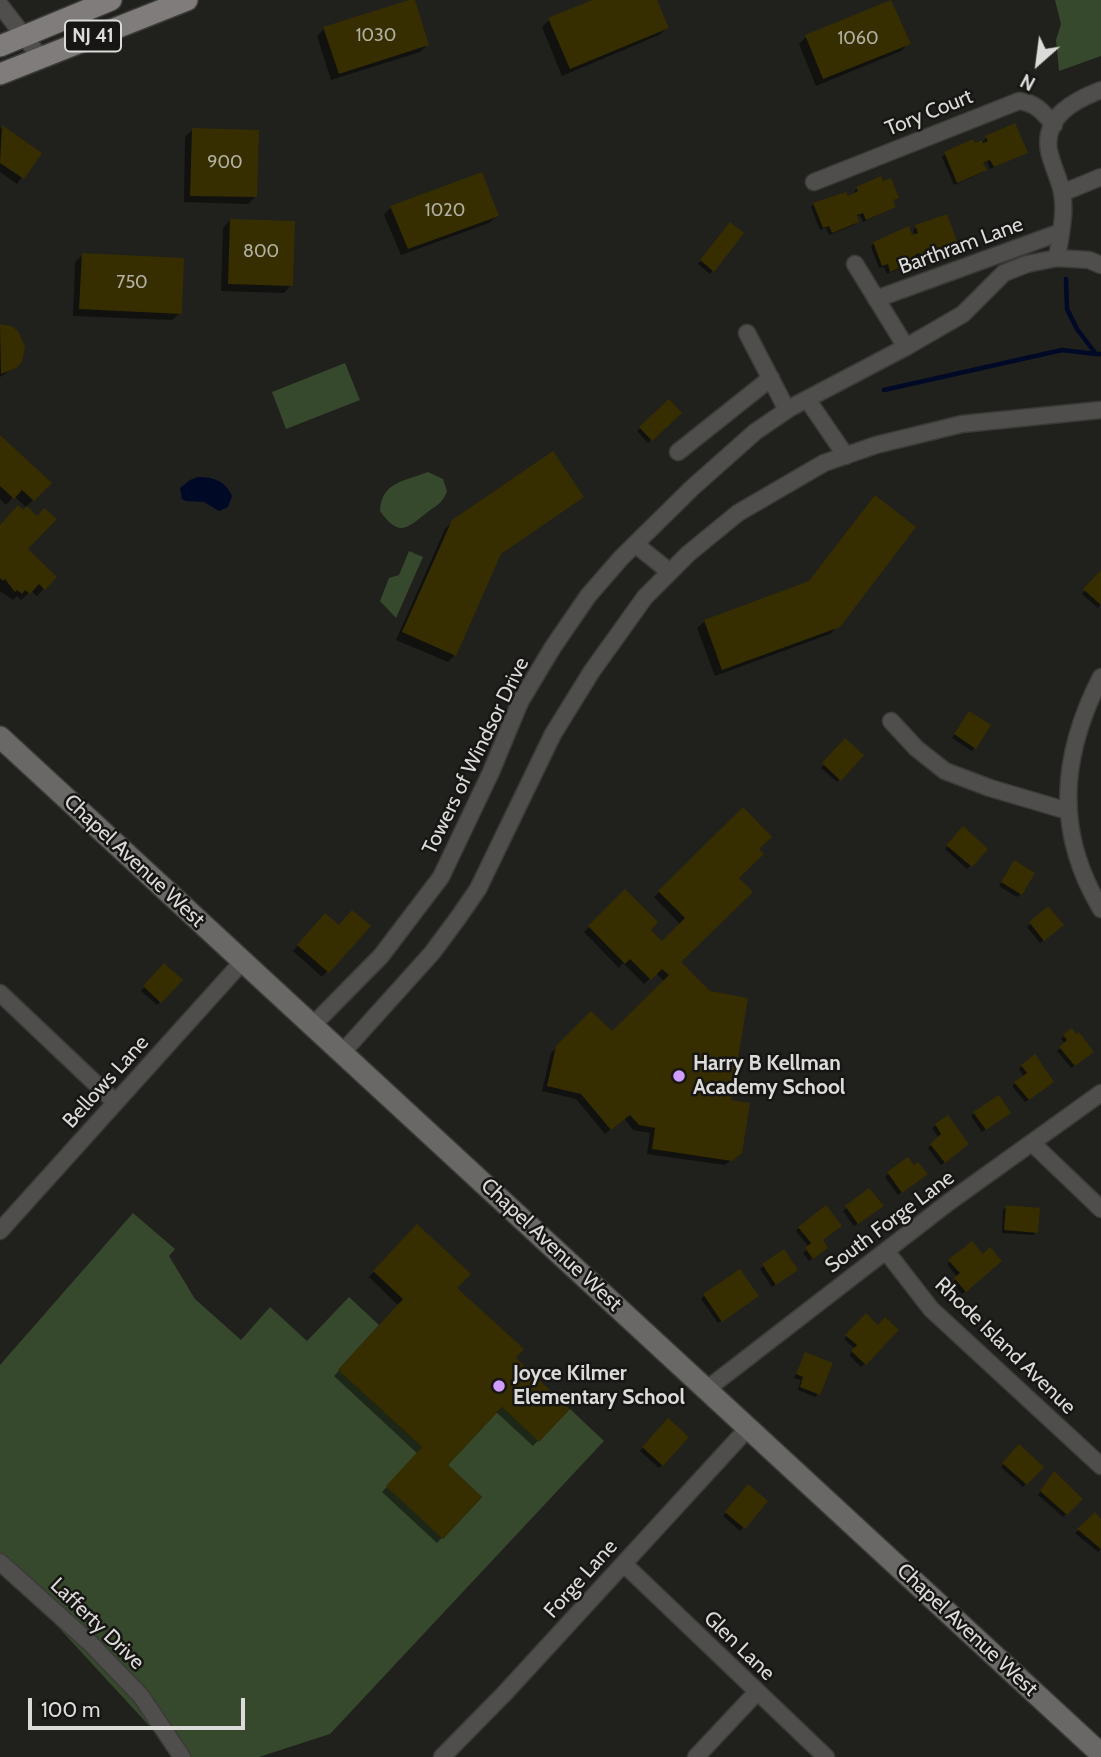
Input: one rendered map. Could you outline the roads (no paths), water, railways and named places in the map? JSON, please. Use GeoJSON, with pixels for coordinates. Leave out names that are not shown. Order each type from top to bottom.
{"type":"FeatureCollection","features":[{"type":"Feature","properties":{"kind":"main road","name":"NJ 41"},"geometry":{"type":"LineString","coordinates":[[0,46],[111,0]]}},
{"type":"Feature","properties":{"kind":"main road","name":"NJ 41"},"geometry":{"type":"LineString","coordinates":[[0,74],[187,0]]}},
{"type":"Feature","properties":{"kind":"main road","name":"Chapel Avenue West"},"geometry":{"type":"LineString","coordinates":[[0,737],[1101,1754]]}},
{"type":"Feature","properties":{"kind":"street"},"geometry":{"type":"LineString","coordinates":[[0,5],[40,57]]}},
{"type":"Feature","properties":{"kind":"street"},"geometry":{"type":"LineString","coordinates":[[1057,258],[1062,193],[1049,148],[1054,125],[1062,111],[1076,100],[1101,90]]}},
{"type":"Feature","properties":{"kind":"street","name":"Tory Court"},"geometry":{"type":"LineString","coordinates":[[814,181],[1019,101],[1039,107],[1054,125]]}},
{"type":"Feature","properties":{"kind":"street"},"geometry":{"type":"LineString","coordinates":[[1062,193],[1101,177]]}},
{"type":"Feature","properties":{"kind":"street","name":"Barthram Lane"},"geometry":{"type":"LineString","coordinates":[[876,299],[1061,232]]}},
{"type":"Feature","properties":{"kind":"street","name":"Towers of Windsor Drive"},"geometry":{"type":"LineString","coordinates":[[312,1026],[381,956],[441,877],[491,772],[520,702],[588,596],[635,544],[692,488],[746,440],[787,410],[962,314],[1004,273],[1027,264],[1057,258],[1088,260],[1101,264]]}},
{"type":"Feature","properties":{"kind":"street"},"geometry":{"type":"LineString","coordinates":[[855,264],[906,347]]}},
{"type":"Feature","properties":{"kind":"street"},"geometry":{"type":"LineString","coordinates":[[747,333],[787,410]]}},
{"type":"Feature","properties":{"kind":"street"},"geometry":{"type":"LineString","coordinates":[[678,452],[771,378]]}},
{"type":"Feature","properties":{"kind":"street"},"geometry":{"type":"LineString","coordinates":[[807,399],[846,456]]}},
{"type":"Feature","properties":{"kind":"street"},"geometry":{"type":"LineString","coordinates":[[342,1053],[432,953],[458,918],[478,889],[553,734],[592,671],[645,597],[688,554],[738,513],[824,463],[876,445],[962,424],[1101,410]]}},
{"type":"Feature","properties":{"kind":"street"},"geometry":{"type":"LineString","coordinates":[[635,544],[670,572]]}},
{"type":"Feature","properties":{"kind":"street"},"geometry":{"type":"LineString","coordinates":[[1101,677],[1085,708],[1073,747],[1067,787],[1068,811],[1079,863],[1101,909]]}},
{"type":"Feature","properties":{"kind":"street"},"geometry":{"type":"LineString","coordinates":[[891,721],[916,748],[945,771],[990,789],[1068,811]]}},
{"type":"Feature","properties":{"kind":"street","name":"Bellows Lane"},"geometry":{"type":"LineString","coordinates":[[0,1231],[243,961]]}},
{"type":"Feature","properties":{"kind":"street"},"geometry":{"type":"LineString","coordinates":[[0,993],[115,1102]]}},
{"type":"Feature","properties":{"kind":"street","name":"South Forge Lane"},"geometry":{"type":"LineString","coordinates":[[708,1389],[886,1251],[1101,1093]]}},
{"type":"Feature","properties":{"kind":"street"},"geometry":{"type":"LineString","coordinates":[[1032,1143],[1101,1209]]}},
{"type":"Feature","properties":{"kind":"street","name":"Rhode Island Avenue"},"geometry":{"type":"LineString","coordinates":[[886,1251],[931,1309],[1101,1466]]}},
{"type":"Feature","properties":{"kind":"street","name":"Forge Lane"},"geometry":{"type":"LineString","coordinates":[[442,1757],[504,1694],[749,1427]]}},
{"type":"Feature","properties":{"kind":"street","name":"Lafferty Drive"},"geometry":{"type":"LineString","coordinates":[[0,1562],[90,1643],[141,1696],[181,1757]]}},
{"type":"Feature","properties":{"kind":"street","name":"Glen Lane"},"geometry":{"type":"LineString","coordinates":[[624,1564],[826,1757]]}},
{"type":"Feature","properties":{"kind":"street"},"geometry":{"type":"LineString","coordinates":[[696,1757],[757,1692]]}},
{"type":"Feature","properties":{"kind":"water"},"geometry":{"type":"Polygon","coordinates":[[[198,477],[223,483],[232,496],[228,507],[219,511],[204,502],[182,499],[180,488],[198,477]]]}},
{"type":"Feature","properties":{"kind":"waterway"},"geometry":{"type":"LineString","coordinates":[[1066,279],[1067,309],[1077,329],[1096,354],[1101,354]]}},
{"type":"Feature","properties":{"kind":"waterway"},"geometry":{"type":"LineString","coordinates":[[884,390],[1062,350],[1096,354]]}},
{"type":"Feature","properties":{"kind":"place","name":"Harry B Kellman Academy School"},"geometry":{"type":"Point","coordinates":[679,1076]}},
{"type":"Feature","properties":{"kind":"place","name":"Joyce Kilmer Elementary School"},"geometry":{"type":"Point","coordinates":[499,1386]}}]}
